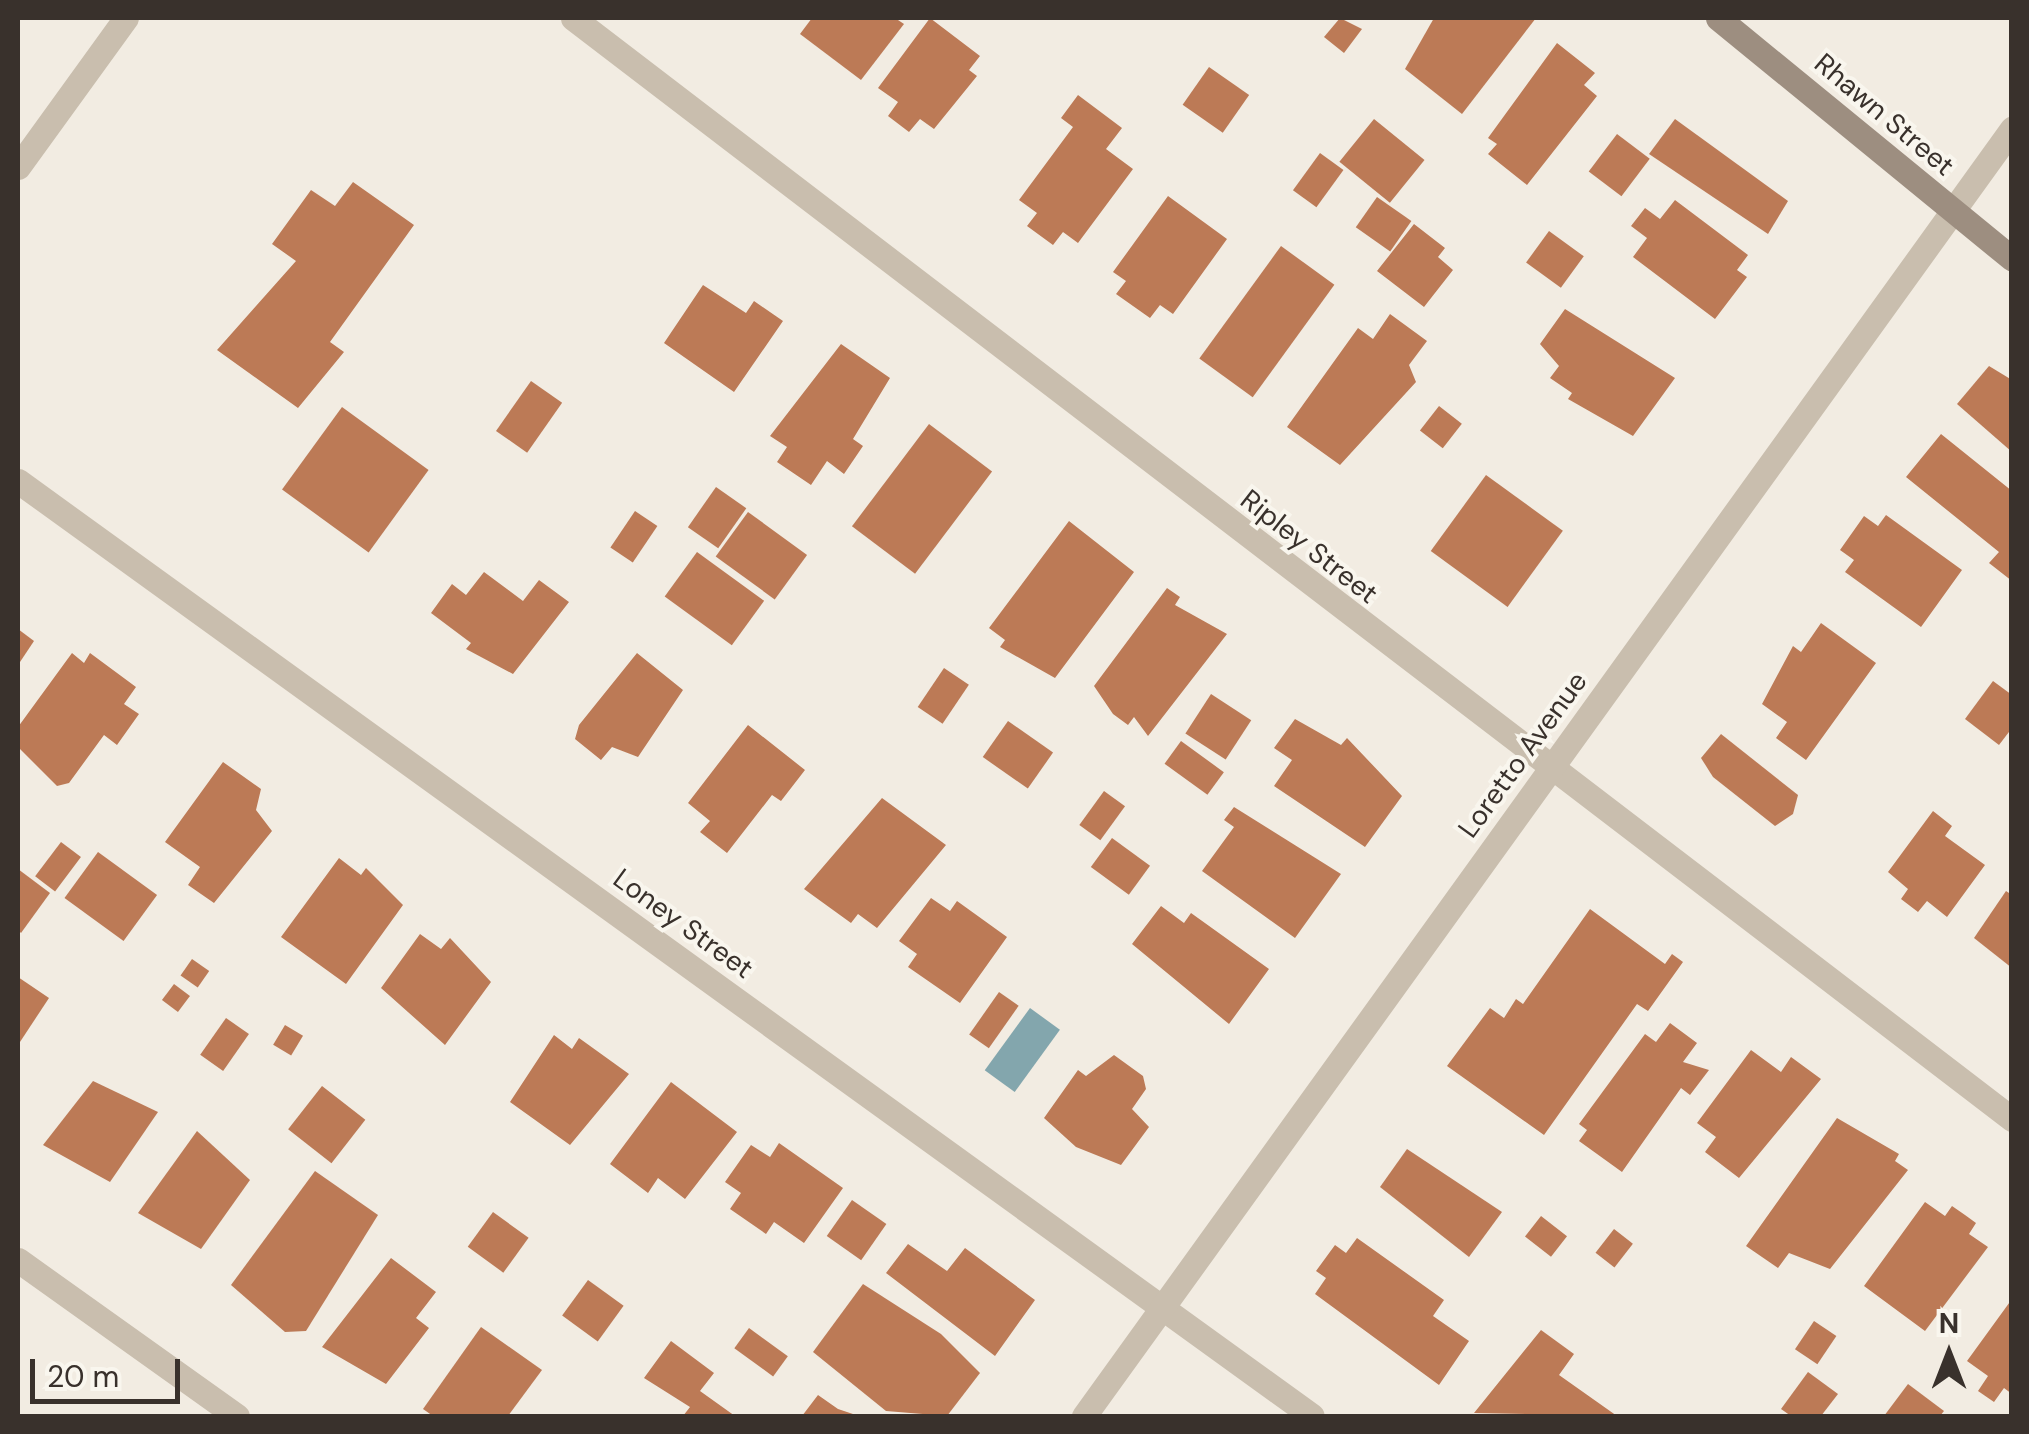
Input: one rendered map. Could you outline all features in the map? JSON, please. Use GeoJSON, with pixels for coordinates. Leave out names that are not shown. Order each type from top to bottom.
{"type":"FeatureCollection","features":[{"type":"Feature","properties":{"kind":"main road","name":"Rhawn Street"},"geometry":{"type":"LineString","coordinates":[[1718,18],[2012,259]]}},
{"type":"Feature","properties":{"kind":"street"},"geometry":{"type":"LineString","coordinates":[[18,167],[126,18]]}},
{"type":"Feature","properties":{"kind":"street","name":"Ripley Street"},"geometry":{"type":"LineString","coordinates":[[573,18],[1549,770],[2012,1119]]}},
{"type":"Feature","properties":{"kind":"street","name":"Loretto Avenue"},"geometry":{"type":"LineString","coordinates":[[1084,1416],[2012,129]]}},
{"type":"Feature","properties":{"kind":"street","name":"Loney Street"},"geometry":{"type":"LineString","coordinates":[[18,481],[1312,1416]]}},
{"type":"Feature","properties":{"kind":"street"},"geometry":{"type":"LineString","coordinates":[[18,1260],[236,1416]]}},
{"type":"Feature","properties":{"kind":"water"},"geometry":{"type":"Polygon","coordinates":[[[1030,1008],[1060,1030],[1015,1092],[985,1070],[1030,1008]]]}},
{"type":"Feature","properties":{"kind":"building"},"geometry":{"type":"Polygon","coordinates":[[[812,18],[895,18],[904,24],[861,80],[800,34],[812,18]]]}},
{"type":"Feature","properties":{"kind":"building"},"geometry":{"type":"Polygon","coordinates":[[[930,18],[980,56],[969,70],[977,76],[934,129],[920,119],[909,132],[888,116],[898,102],[878,88],[930,18]]]}},
{"type":"Feature","properties":{"kind":"building"},"geometry":{"type":"Polygon","coordinates":[[[1340,18],[1362,29],[1344,53],[1324,37],[1340,18]]]}},
{"type":"Feature","properties":{"kind":"building"},"geometry":{"type":"Polygon","coordinates":[[[1434,18],[1536,18],[1462,114],[1405,69],[1434,18]]]}},
{"type":"Feature","properties":{"kind":"building"},"geometry":{"type":"Polygon","coordinates":[[[1557,43],[1595,73],[1584,85],[1597,96],[1527,185],[1488,154],[1497,144],[1488,138],[1557,43]]]}},
{"type":"Feature","properties":{"kind":"building"},"geometry":{"type":"Polygon","coordinates":[[[1209,67],[1249,95],[1223,133],[1183,105],[1209,67]]]}},
{"type":"Feature","properties":{"kind":"building"},"geometry":{"type":"Polygon","coordinates":[[[1078,95],[1122,128],[1106,149],[1133,169],[1078,243],[1063,232],[1053,245],[1027,226],[1037,213],[1019,200],[1073,127],[1061,118],[1078,95]]]}},
{"type":"Feature","properties":{"kind":"building"},"geometry":{"type":"Polygon","coordinates":[[[1374,119],[1425,160],[1390,203],[1339,162],[1374,119]]]}},
{"type":"Feature","properties":{"kind":"building"},"geometry":{"type":"Polygon","coordinates":[[[1675,119],[1788,201],[1768,234],[1649,154],[1675,119]]]}},
{"type":"Feature","properties":{"kind":"building"},"geometry":{"type":"Polygon","coordinates":[[[1617,134],[1650,159],[1621,196],[1589,172],[1617,134]]]}},
{"type":"Feature","properties":{"kind":"building"},"geometry":{"type":"Polygon","coordinates":[[[1320,153],[1343,170],[1316,207],[1293,190],[1320,153]]]}},
{"type":"Feature","properties":{"kind":"building"},"geometry":{"type":"Polygon","coordinates":[[[353,182],[414,225],[330,342],[344,352],[298,408],[217,350],[296,261],[272,244],[311,190],[335,206],[353,182]]]}},
{"type":"Feature","properties":{"kind":"building"},"geometry":{"type":"Polygon","coordinates":[[[1168,196],[1227,239],[1173,314],[1160,305],[1150,318],[1116,294],[1126,281],[1113,272],[1168,196]]]}},
{"type":"Feature","properties":{"kind":"building"},"geometry":{"type":"Polygon","coordinates":[[[1377,197],[1411,221],[1390,251],[1356,227],[1377,197]]]}},
{"type":"Feature","properties":{"kind":"building"},"geometry":{"type":"Polygon","coordinates":[[[1675,200],[1748,255],[1737,270],[1747,277],[1715,319],[1633,257],[1647,238],[1631,226],[1645,208],[1660,219],[1675,200]]]}},
{"type":"Feature","properties":{"kind":"building"},"geometry":{"type":"Polygon","coordinates":[[[1414,224],[1445,248],[1438,257],[1453,270],[1424,307],[1377,271],[1414,224]]]}},
{"type":"Feature","properties":{"kind":"building"},"geometry":{"type":"Polygon","coordinates":[[[1549,231],[1584,256],[1561,288],[1526,263],[1549,231]]]}},
{"type":"Feature","properties":{"kind":"building"},"geometry":{"type":"Polygon","coordinates":[[[1281,246],[1334,285],[1253,397],[1199,358],[1281,246]]]}},
{"type":"Feature","properties":{"kind":"building"},"geometry":{"type":"Polygon","coordinates":[[[703,285],[746,313],[754,301],[783,321],[734,392],[664,343],[703,285]]]}},
{"type":"Feature","properties":{"kind":"building"},"geometry":{"type":"Polygon","coordinates":[[[1565,309],[1675,378],[1633,436],[1568,399],[1572,393],[1550,378],[1559,366],[1540,344],[1565,309]]]}},
{"type":"Feature","properties":{"kind":"building"},"geometry":{"type":"Polygon","coordinates":[[[1390,314],[1427,341],[1409,365],[1416,382],[1340,465],[1287,427],[1358,328],[1373,339],[1390,314]]]}},
{"type":"Feature","properties":{"kind":"building"},"geometry":{"type":"Polygon","coordinates":[[[841,344],[890,378],[853,439],[863,446],[844,474],[827,461],[811,485],[777,462],[787,447],[770,436],[841,344]]]}},
{"type":"Feature","properties":{"kind":"building"},"geometry":{"type":"Polygon","coordinates":[[[1989,366],[2012,380],[2012,452],[1957,404],[1989,366]]]}},
{"type":"Feature","properties":{"kind":"building"},"geometry":{"type":"Polygon","coordinates":[[[531,381],[562,403],[527,453],[496,431],[531,381]]]}},
{"type":"Feature","properties":{"kind":"building"},"geometry":{"type":"Polygon","coordinates":[[[1439,406],[1462,424],[1443,448],[1420,430],[1439,406]]]}},
{"type":"Feature","properties":{"kind":"building"},"geometry":{"type":"Polygon","coordinates":[[[342,407],[429,470],[369,552],[282,490],[342,407]]]}},
{"type":"Feature","properties":{"kind":"building"},"geometry":{"type":"Polygon","coordinates":[[[929,424],[992,472],[915,574],[852,526],[929,424]]]}},
{"type":"Feature","properties":{"kind":"building"},"geometry":{"type":"Polygon","coordinates":[[[1941,434],[2012,491],[2012,581],[1989,563],[1999,552],[1906,477],[1941,434]]]}},
{"type":"Feature","properties":{"kind":"building"},"geometry":{"type":"Polygon","coordinates":[[[1486,475],[1563,531],[1508,607],[1431,551],[1486,475]]]}},
{"type":"Feature","properties":{"kind":"building"},"geometry":{"type":"Polygon","coordinates":[[[716,487],[746,508],[718,548],[688,527],[716,487]]]}},
{"type":"Feature","properties":{"kind":"building"},"geometry":{"type":"Polygon","coordinates":[[[635,511],[657,526],[633,563],[610,547],[635,511]]]}},
{"type":"Feature","properties":{"kind":"building"},"geometry":{"type":"Polygon","coordinates":[[[748,512],[807,555],[775,599],[716,556],[748,512]]]}},
{"type":"Feature","properties":{"kind":"building"},"geometry":{"type":"Polygon","coordinates":[[[1886,515],[1962,570],[1921,627],[1845,572],[1854,560],[1840,550],[1864,516],[1878,526],[1886,515]]]}},
{"type":"Feature","properties":{"kind":"building"},"geometry":{"type":"Polygon","coordinates":[[[1069,521],[1134,572],[1055,678],[1000,647],[1005,640],[989,628],[1069,521]]]}},
{"type":"Feature","properties":{"kind":"building"},"geometry":{"type":"Polygon","coordinates":[[[697,552],[764,601],[732,645],[665,596],[697,552]]]}},
{"type":"Feature","properties":{"kind":"building"},"geometry":{"type":"Polygon","coordinates":[[[484,572],[523,601],[539,580],[569,602],[513,674],[466,649],[471,643],[431,613],[452,584],[466,595],[484,572]]]}},
{"type":"Feature","properties":{"kind":"building"},"geometry":{"type":"Polygon","coordinates":[[[1167,588],[1180,597],[1175,605],[1227,634],[1148,736],[1134,717],[1128,725],[1113,714],[1094,686],[1167,588]]]}},
{"type":"Feature","properties":{"kind":"building"},"geometry":{"type":"Polygon","coordinates":[[[1821,623],[1876,663],[1806,760],[1776,738],[1787,722],[1762,704],[1793,646],[1801,652],[1821,623]]]}},
{"type":"Feature","properties":{"kind":"building"},"geometry":{"type":"Polygon","coordinates":[[[18,629],[34,641],[18,665],[18,629]]]}},
{"type":"Feature","properties":{"kind":"building"},"geometry":{"type":"Polygon","coordinates":[[[72,653],[84,663],[90,653],[136,687],[124,704],[139,714],[117,745],[104,735],[69,783],[57,786],[18,747],[18,727],[72,653]]]}},
{"type":"Feature","properties":{"kind":"building"},"geometry":{"type":"Polygon","coordinates":[[[637,653],[683,690],[638,757],[612,747],[601,760],[575,739],[579,725],[637,653]]]}},
{"type":"Feature","properties":{"kind":"building"},"geometry":{"type":"Polygon","coordinates":[[[944,668],[969,685],[943,724],[918,707],[944,668]]]}},
{"type":"Feature","properties":{"kind":"building"},"geometry":{"type":"Polygon","coordinates":[[[1993,681],[2012,695],[2012,728],[1999,745],[1965,719],[1993,681]]]}},
{"type":"Feature","properties":{"kind":"building"},"geometry":{"type":"Polygon","coordinates":[[[1211,694],[1251,720],[1226,760],[1185,733],[1211,694]]]}},
{"type":"Feature","properties":{"kind":"building"},"geometry":{"type":"Polygon","coordinates":[[[1295,719],[1341,745],[1347,738],[1402,796],[1365,847],[1274,786],[1292,760],[1274,748],[1295,719]]]}},
{"type":"Feature","properties":{"kind":"building"},"geometry":{"type":"Polygon","coordinates":[[[1008,721],[1053,753],[1028,789],[983,757],[1008,721]]]}},
{"type":"Feature","properties":{"kind":"building"},"geometry":{"type":"Polygon","coordinates":[[[748,725],[805,770],[781,801],[772,795],[727,853],[700,832],[710,821],[688,803],[748,725]]]}},
{"type":"Feature","properties":{"kind":"building"},"geometry":{"type":"Polygon","coordinates":[[[1721,734],[1798,795],[1793,814],[1775,826],[1713,777],[1701,758],[1721,734]]]}},
{"type":"Feature","properties":{"kind":"building"},"geometry":{"type":"Polygon","coordinates":[[[1181,741],[1224,772],[1207,795],[1165,764],[1181,741]]]}},
{"type":"Feature","properties":{"kind":"building"},"geometry":{"type":"Polygon","coordinates":[[[223,762],[261,789],[256,810],[272,831],[214,903],[188,885],[200,867],[165,842],[223,762]]]}},
{"type":"Feature","properties":{"kind":"building"},"geometry":{"type":"Polygon","coordinates":[[[1104,791],[1125,806],[1100,840],[1079,825],[1104,791]]]}},
{"type":"Feature","properties":{"kind":"building"},"geometry":{"type":"Polygon","coordinates":[[[882,798],[946,845],[877,928],[858,914],[851,923],[804,889],[882,798]]]}},
{"type":"Feature","properties":{"kind":"building"},"geometry":{"type":"Polygon","coordinates":[[[1234,807],[1341,874],[1295,938],[1202,871],[1234,827],[1224,820],[1234,807]]]}},
{"type":"Feature","properties":{"kind":"building"},"geometry":{"type":"Polygon","coordinates":[[[1933,811],[1952,826],[1945,836],[1985,865],[1947,917],[1927,901],[1918,912],[1901,899],[1908,889],[1888,872],[1933,811]]]}},
{"type":"Feature","properties":{"kind":"building"},"geometry":{"type":"Polygon","coordinates":[[[1112,838],[1150,866],[1129,895],[1091,867],[1112,838]]]}},
{"type":"Feature","properties":{"kind":"building"},"geometry":{"type":"Polygon","coordinates":[[[61,842],[81,857],[55,891],[35,876],[61,842]]]}},
{"type":"Feature","properties":{"kind":"building"},"geometry":{"type":"Polygon","coordinates":[[[98,852],[157,895],[124,941],[64,898],[98,852]]]}},
{"type":"Feature","properties":{"kind":"building"},"geometry":{"type":"Polygon","coordinates":[[[339,858],[361,875],[366,868],[403,905],[346,984],[281,937],[339,858]]]}},
{"type":"Feature","properties":{"kind":"building"},"geometry":{"type":"Polygon","coordinates":[[[18,869],[50,893],[21,933],[18,930],[18,869]]]}},
{"type":"Feature","properties":{"kind":"building"},"geometry":{"type":"Polygon","coordinates":[[[2006,891],[2012,895],[2012,968],[1974,938],[2006,891]]]}},
{"type":"Feature","properties":{"kind":"building"},"geometry":{"type":"Polygon","coordinates":[[[931,898],[950,911],[957,901],[1007,937],[960,1003],[908,967],[917,954],[899,941],[931,898]]]}},
{"type":"Feature","properties":{"kind":"building"},"geometry":{"type":"Polygon","coordinates":[[[1161,906],[1184,923],[1191,913],[1269,969],[1229,1024],[1132,944],[1161,906]]]}},
{"type":"Feature","properties":{"kind":"building"},"geometry":{"type":"Polygon","coordinates":[[[1590,909],[1665,964],[1672,954],[1683,962],[1648,1011],[1637,1004],[1544,1135],[1447,1066],[1490,1008],[1504,1018],[1516,999],[1523,1004],[1590,909]]]}},
{"type":"Feature","properties":{"kind":"building"},"geometry":{"type":"Polygon","coordinates":[[[420,934],[441,949],[450,938],[491,982],[445,1045],[381,988],[420,934]]]}},
{"type":"Feature","properties":{"kind":"building"},"geometry":{"type":"Polygon","coordinates":[[[192,959],[209,971],[198,987],[181,975],[192,959]]]}},
{"type":"Feature","properties":{"kind":"building"},"geometry":{"type":"Polygon","coordinates":[[[18,977],[49,998],[18,1045],[18,977]]]}},
{"type":"Feature","properties":{"kind":"building"},"geometry":{"type":"Polygon","coordinates":[[[174,984],[190,996],[178,1012],[162,1000],[174,984]]]}},
{"type":"Feature","properties":{"kind":"building"},"geometry":{"type":"Polygon","coordinates":[[[999,992],[1019,1006],[989,1048],[969,1035],[999,992]]]}},
{"type":"Feature","properties":{"kind":"building"},"geometry":{"type":"Polygon","coordinates":[[[226,1018],[249,1034],[223,1071],[200,1055],[226,1018]]]}},
{"type":"Feature","properties":{"kind":"building"},"geometry":{"type":"Polygon","coordinates":[[[1670,1023],[1697,1043],[1683,1062],[1709,1070],[1690,1095],[1681,1088],[1622,1172],[1579,1141],[1587,1130],[1579,1124],[1645,1034],[1656,1042],[1670,1023]]]}},
{"type":"Feature","properties":{"kind":"building"},"geometry":{"type":"Polygon","coordinates":[[[285,1025],[303,1036],[291,1056],[273,1045],[285,1025]]]}},
{"type":"Feature","properties":{"kind":"building"},"geometry":{"type":"Polygon","coordinates":[[[554,1035],[572,1049],[579,1038],[629,1074],[570,1145],[510,1102],[554,1035]]]}},
{"type":"Feature","properties":{"kind":"building"},"geometry":{"type":"Polygon","coordinates":[[[1751,1050],[1781,1072],[1791,1057],[1821,1079],[1739,1178],[1705,1152],[1716,1137],[1697,1123],[1751,1050]]]}},
{"type":"Feature","properties":{"kind":"building"},"geometry":{"type":"Polygon","coordinates":[[[1114,1055],[1143,1076],[1146,1089],[1132,1109],[1149,1127],[1121,1165],[1076,1147],[1044,1118],[1078,1070],[1086,1076],[1114,1055]]]}},
{"type":"Feature","properties":{"kind":"building"},"geometry":{"type":"Polygon","coordinates":[[[93,1081],[158,1112],[110,1182],[43,1145],[93,1081]]]}},
{"type":"Feature","properties":{"kind":"building"},"geometry":{"type":"Polygon","coordinates":[[[671,1082],[737,1132],[685,1199],[658,1178],[648,1193],[610,1164],[671,1082]]]}},
{"type":"Feature","properties":{"kind":"building"},"geometry":{"type":"Polygon","coordinates":[[[322,1086],[365,1120],[331,1163],[288,1129],[322,1086]]]}},
{"type":"Feature","properties":{"kind":"building"},"geometry":{"type":"Polygon","coordinates":[[[1837,1118],[1899,1154],[1895,1161],[1908,1170],[1830,1269],[1789,1253],[1778,1268],[1746,1246],[1837,1118]]]}},
{"type":"Feature","properties":{"kind":"building"},"geometry":{"type":"Polygon","coordinates":[[[197,1131],[250,1180],[201,1249],[138,1213],[197,1131]]]}},
{"type":"Feature","properties":{"kind":"building"},"geometry":{"type":"Polygon","coordinates":[[[779,1143],[843,1188],[804,1243],[774,1222],[766,1234],[730,1209],[741,1193],[725,1182],[751,1145],[770,1157],[779,1143]]]}},
{"type":"Feature","properties":{"kind":"building"},"geometry":{"type":"Polygon","coordinates":[[[1407,1149],[1502,1212],[1469,1257],[1380,1187],[1407,1149]]]}},
{"type":"Feature","properties":{"kind":"building"},"geometry":{"type":"Polygon","coordinates":[[[315,1171],[378,1215],[306,1331],[285,1332],[231,1285],[315,1171]]]}},
{"type":"Feature","properties":{"kind":"building"},"geometry":{"type":"Polygon","coordinates":[[[852,1200],[886,1224],[861,1260],[827,1236],[852,1200]]]}},
{"type":"Feature","properties":{"kind":"building"},"geometry":{"type":"Polygon","coordinates":[[[1925,1202],[1945,1216],[1952,1206],[1965,1215],[1976,1223],[1969,1234],[1988,1247],[1925,1331],[1864,1286],[1925,1202]]]}},
{"type":"Feature","properties":{"kind":"building"},"geometry":{"type":"Polygon","coordinates":[[[493,1212],[529,1238],[503,1273],[468,1247],[493,1212]]]}},
{"type":"Feature","properties":{"kind":"building"},"geometry":{"type":"Polygon","coordinates":[[[1541,1216],[1567,1236],[1551,1257],[1525,1236],[1541,1216]]]}},
{"type":"Feature","properties":{"kind":"building"},"geometry":{"type":"Polygon","coordinates":[[[1614,1229],[1633,1244],[1614,1267],[1596,1253],[1614,1229]]]}},
{"type":"Feature","properties":{"kind":"building"},"geometry":{"type":"Polygon","coordinates":[[[1357,1238],[1444,1300],[1433,1316],[1469,1341],[1439,1385],[1315,1294],[1326,1278],[1316,1271],[1335,1245],[1346,1253],[1357,1238]]]}},
{"type":"Feature","properties":{"kind":"building"},"geometry":{"type":"Polygon","coordinates":[[[908,1244],[947,1271],[965,1248],[1035,1300],[995,1356],[886,1273],[908,1244]]]}},
{"type":"Feature","properties":{"kind":"building"},"geometry":{"type":"Polygon","coordinates":[[[391,1258],[436,1292],[416,1318],[429,1328],[386,1384],[322,1347],[391,1258]]]}},
{"type":"Feature","properties":{"kind":"building"},"geometry":{"type":"Polygon","coordinates":[[[588,1280],[624,1306],[598,1341],[562,1316],[588,1280]]]}},
{"type":"Feature","properties":{"kind":"building"},"geometry":{"type":"Polygon","coordinates":[[[863,1284],[941,1334],[980,1373],[947,1416],[886,1411],[813,1352],[863,1284]]]}},
{"type":"Feature","properties":{"kind":"building"},"geometry":{"type":"Polygon","coordinates":[[[2012,1299],[2012,1394],[2004,1388],[1994,1402],[1978,1391],[1988,1376],[1967,1361],[2012,1299]]]}},
{"type":"Feature","properties":{"kind":"building"},"geometry":{"type":"Polygon","coordinates":[[[1814,1321],[1836,1336],[1817,1364],[1795,1349],[1814,1321]]]}},
{"type":"Feature","properties":{"kind":"building"},"geometry":{"type":"Polygon","coordinates":[[[481,1327],[542,1370],[508,1416],[433,1416],[423,1409],[481,1327]]]}},
{"type":"Feature","properties":{"kind":"building"},"geometry":{"type":"Polygon","coordinates":[[[749,1328],[788,1356],[773,1376],[734,1348],[749,1328]]]}},
{"type":"Feature","properties":{"kind":"building"},"geometry":{"type":"Polygon","coordinates":[[[1541,1330],[1574,1354],[1559,1375],[1617,1416],[1474,1413],[1541,1330]]]}},
{"type":"Feature","properties":{"kind":"building"},"geometry":{"type":"Polygon","coordinates":[[[671,1341],[714,1373],[700,1391],[735,1416],[683,1416],[690,1407],[644,1378],[671,1341]]]}},
{"type":"Feature","properties":{"kind":"building"},"geometry":{"type":"Polygon","coordinates":[[[1808,1372],[1838,1394],[1821,1416],[1791,1416],[1781,1409],[1808,1372]]]}},
{"type":"Feature","properties":{"kind":"building"},"geometry":{"type":"Polygon","coordinates":[[[1908,1384],[1944,1411],[1940,1416],[1884,1416],[1908,1384]]]}},
{"type":"Feature","properties":{"kind":"building"},"geometry":{"type":"Polygon","coordinates":[[[818,1395],[838,1409],[859,1416],[802,1416],[818,1395]]]}}]}
